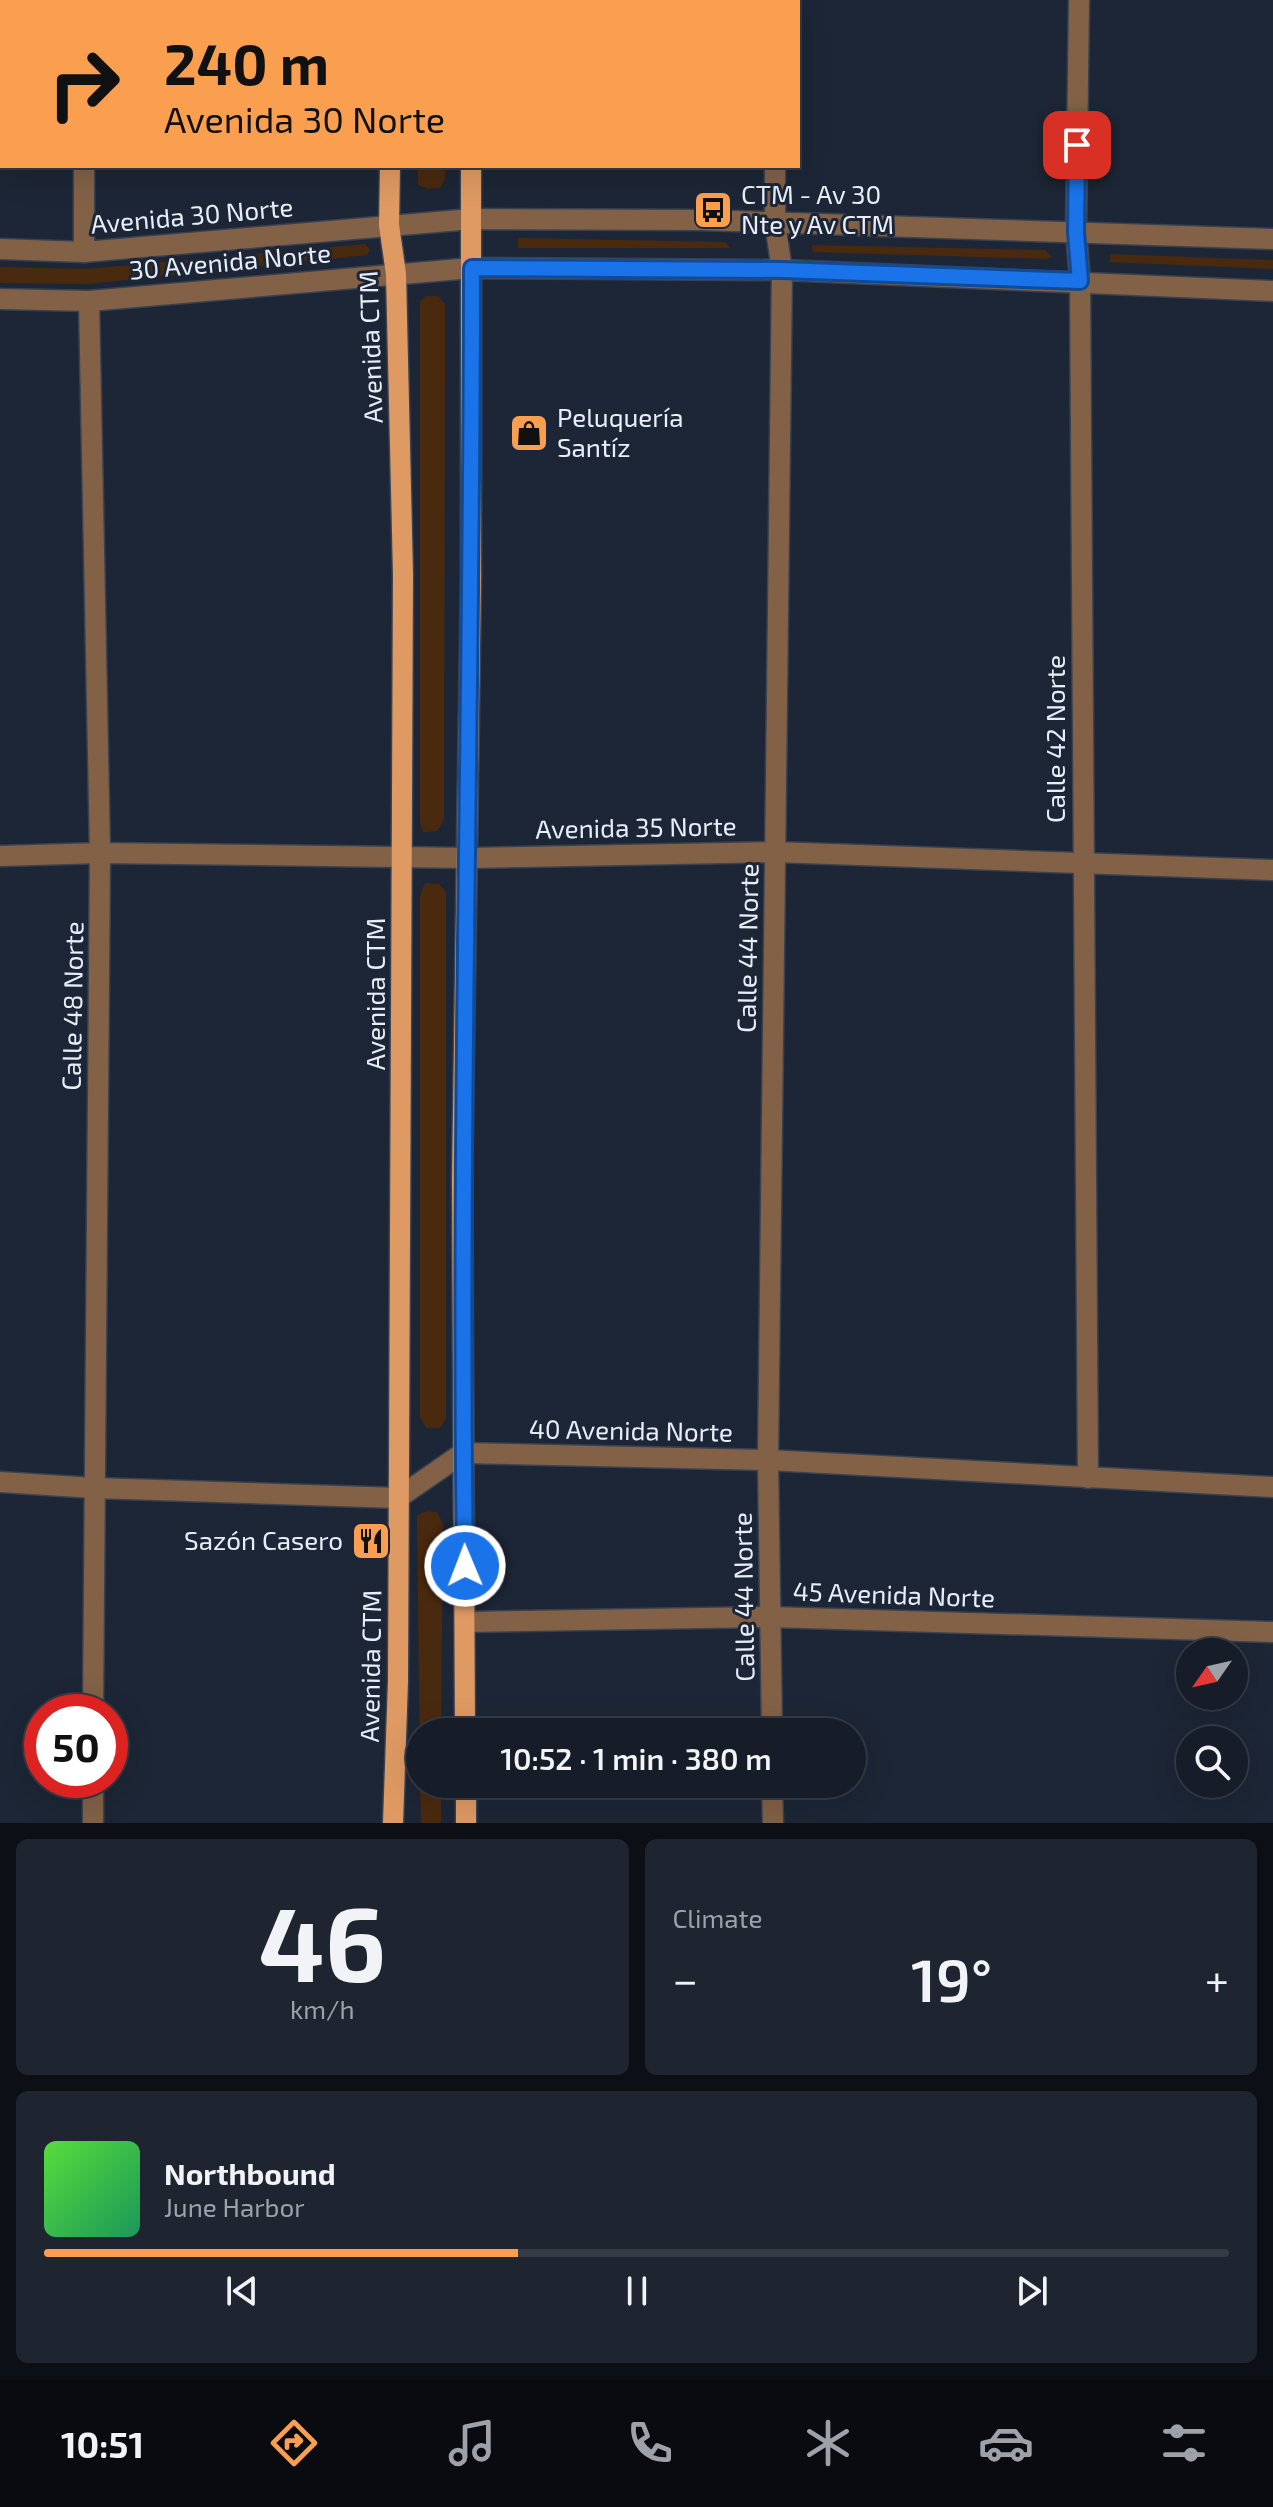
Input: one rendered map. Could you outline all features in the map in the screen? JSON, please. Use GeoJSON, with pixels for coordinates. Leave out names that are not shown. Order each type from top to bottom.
{"type":"FeatureCollection","features":[{"type":"Feature","properties":{"kind":"main road","name":"Avenida CTM"},"geometry":{"type":"LineString","coordinates":[[390,168],[389,225],[396,274],[403,575],[398,1681],[393,1823]]}},
{"type":"Feature","properties":{"kind":"main road"},"geometry":{"type":"LineString","coordinates":[[465,1718],[462,1179],[468,858],[471,168]]}},
{"type":"Feature","properties":{"kind":"main road"},"geometry":{"type":"LineString","coordinates":[[466,1798],[466,1823]]}},
{"type":"Feature","properties":{"kind":"street","name":"Calle 42 Norte"},"geometry":{"type":"LineString","coordinates":[[1079,0],[1076,232],[1080,281],[1088,1478]]}},
{"type":"Feature","properties":{"kind":"street"},"geometry":{"type":"LineString","coordinates":[[84,168],[84,252]]}},
{"type":"Feature","properties":{"kind":"street","name":"Calle 44 Norte"},"geometry":{"type":"LineString","coordinates":[[772,1718],[768,1460],[782,270],[775,223],[775,168]]}},
{"type":"Feature","properties":{"kind":"street"},"geometry":{"type":"LineString","coordinates":[[389,225],[472,219],[702,220],[1273,239]]}},
{"type":"Feature","properties":{"kind":"street","name":"Avenida 30 Norte"},"geometry":{"type":"LineString","coordinates":[[0,249],[84,252],[389,225]]}},
{"type":"Feature","properties":{"kind":"street"},"geometry":{"type":"LineString","coordinates":[[472,268],[782,270],[1273,291]]}},
{"type":"Feature","properties":{"kind":"street","name":"30 Avenida Norte"},"geometry":{"type":"LineString","coordinates":[[89,301],[472,268]]}},
{"type":"Feature","properties":{"kind":"street"},"geometry":{"type":"LineString","coordinates":[[0,299],[89,301]]}},
{"type":"Feature","properties":{"kind":"street","name":"Calle 48 Norte"},"geometry":{"type":"LineString","coordinates":[[89,301],[100,853],[93,1694]]}},
{"type":"Feature","properties":{"kind":"street","name":"Avenida 35 Norte"},"geometry":{"type":"LineString","coordinates":[[0,856],[100,853],[468,858],[775,852],[1273,870]]}},
{"type":"Feature","properties":{"kind":"street"},"geometry":{"type":"LineString","coordinates":[[0,1482],[398,1498],[463,1453]]}},
{"type":"Feature","properties":{"kind":"street","name":"40 Avenida Norte"},"geometry":{"type":"LineString","coordinates":[[463,1453],[768,1460],[1273,1487]]}},
{"type":"Feature","properties":{"kind":"street","name":"45 Avenida Norte"},"geometry":{"type":"LineString","coordinates":[[466,1622],[770,1617],[1273,1632]]}},
{"type":"Feature","properties":{"kind":"street"},"geometry":{"type":"LineString","coordinates":[[93,1798],[93,1823]]}},
{"type":"Feature","properties":{"kind":"street"},"geometry":{"type":"LineString","coordinates":[[772,1798],[773,1823]]}},
{"type":"Feature","properties":{"kind":"shaded area"},"geometry":{"type":"Polygon","coordinates":[[[418,168],[445,168],[445,179],[440,188],[429,189],[418,185],[418,168]]]}},
{"type":"Feature","properties":{"kind":"shaded area"},"geometry":{"type":"Polygon","coordinates":[[[518,238],[725,242],[730,248],[518,248],[518,238]]]}},
{"type":"Feature","properties":{"kind":"shaded area"},"geometry":{"type":"Polygon","coordinates":[[[365,244],[370,250],[367,255],[87,284],[0,283],[0,267],[86,269],[365,244]]]}},
{"type":"Feature","properties":{"kind":"shaded area"},"geometry":{"type":"Polygon","coordinates":[[[812,245],[1045,250],[1052,257],[813,252],[812,245]]]}},
{"type":"Feature","properties":{"kind":"shaded area"},"geometry":{"type":"Polygon","coordinates":[[[1110,254],[1273,260],[1273,269],[1110,262],[1110,254]]]}},
{"type":"Feature","properties":{"kind":"shaded area"},"geometry":{"type":"Polygon","coordinates":[[[427,296],[438,296],[445,304],[444,820],[437,831],[423,832],[420,822],[420,301],[427,296]]]}},
{"type":"Feature","properties":{"kind":"shaded area"},"geometry":{"type":"Polygon","coordinates":[[[425,883],[439,884],[446,892],[446,1419],[440,1428],[426,1428],[420,1417],[420,896],[425,883]]]}},
{"type":"Feature","properties":{"kind":"shaded area"},"geometry":{"type":"Polygon","coordinates":[[[427,1511],[437,1512],[443,1525],[441,1718],[419,1718],[417,1515],[427,1511]]]}},
{"type":"Feature","properties":{"kind":"shaded area"},"geometry":{"type":"Polygon","coordinates":[[[420,1798],[441,1798],[441,1823],[421,1823],[420,1798]]]}},
{"type":"Feature","properties":{"kind":"place","name":"CTM - Av 30 Nte y Av CTM"},"geometry":{"type":"Point","coordinates":[713,210]}},
{"type":"Feature","properties":{"kind":"place","name":"Peluquería Santíz"},"geometry":{"type":"Point","coordinates":[529,433]}},
{"type":"Feature","properties":{"kind":"place","name":"Sazón Casero"},"geometry":{"type":"Point","coordinates":[371,1541]}},
{"type":"Feature","properties":{"kind":"route"},"geometry":{"type":"LineString","coordinates":[[465,1566],[462,1179],[472,268],[707,268],[1080,281],[1076,232],[1077,145]]}}]}
